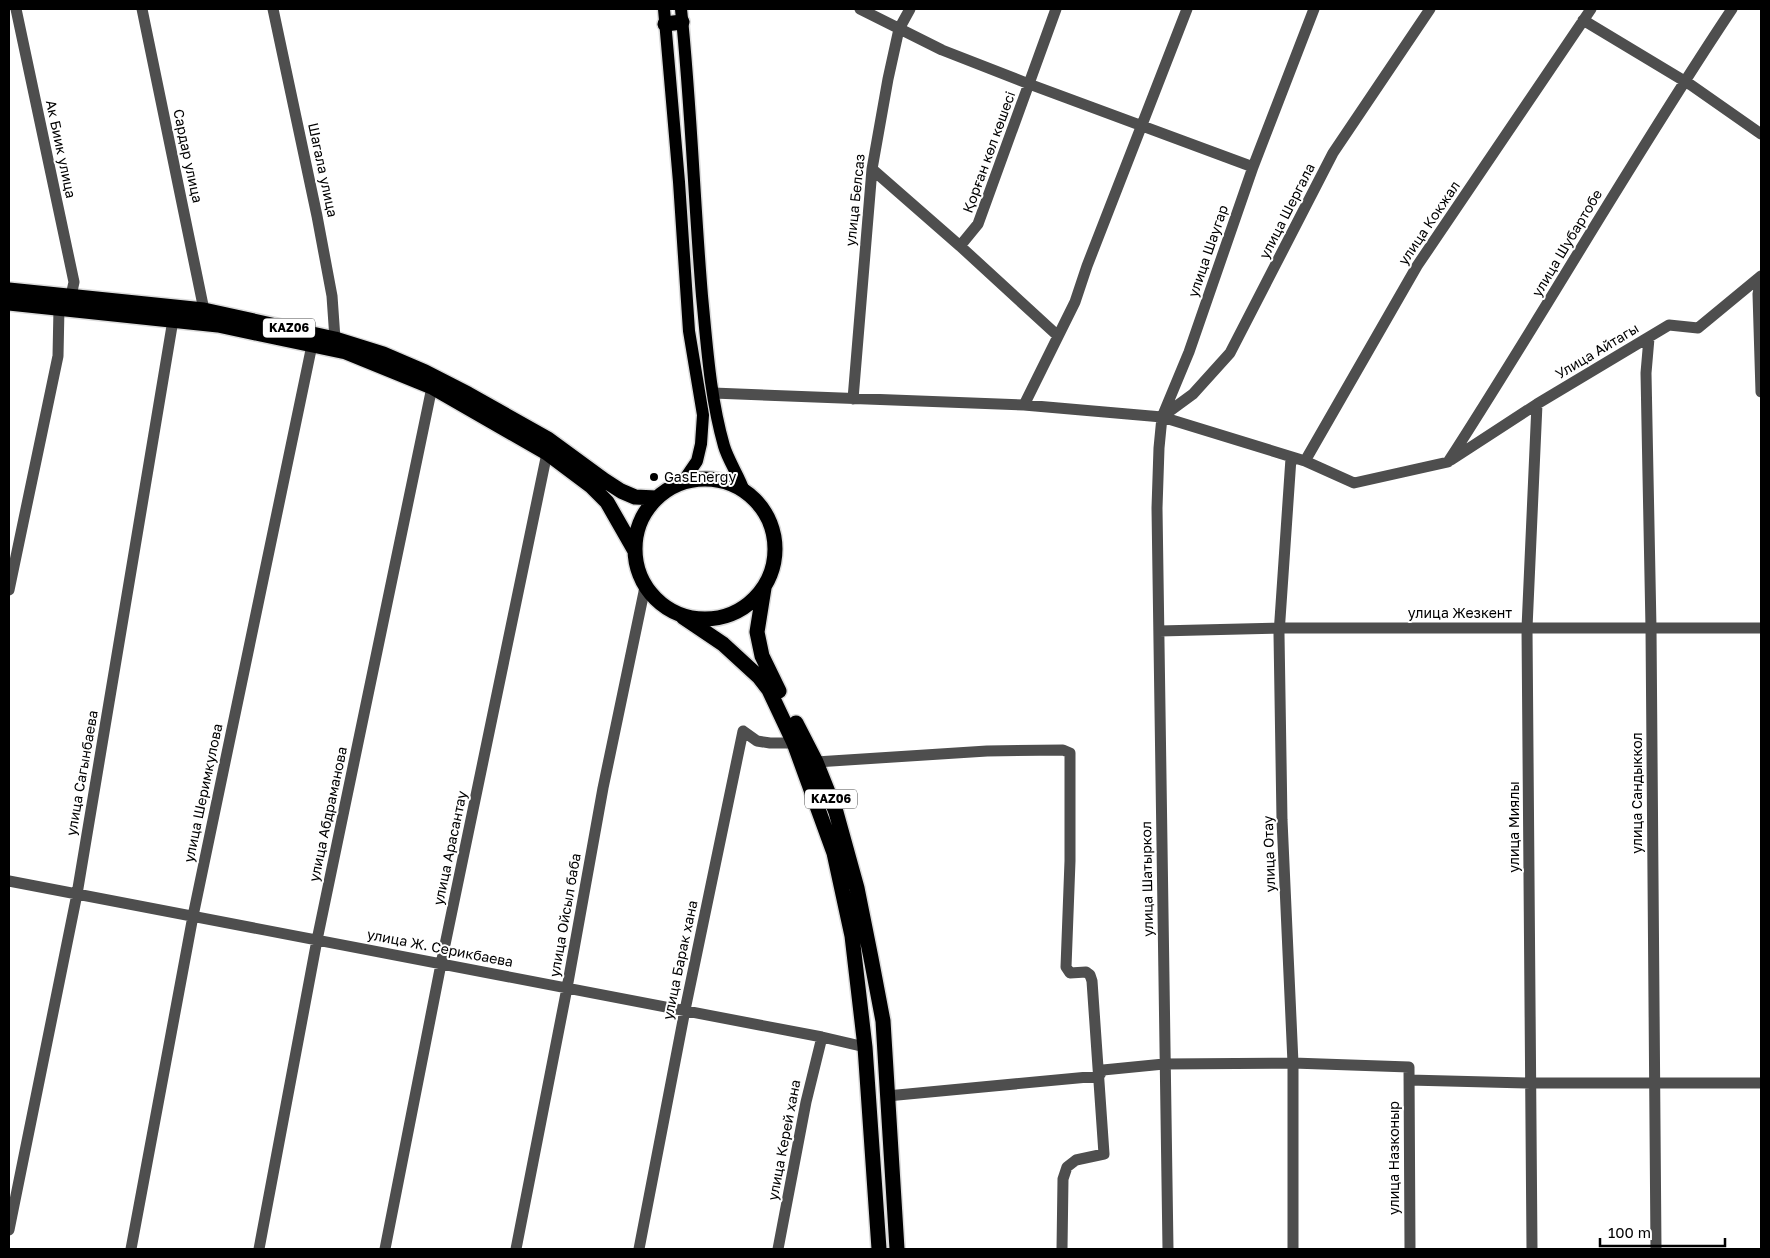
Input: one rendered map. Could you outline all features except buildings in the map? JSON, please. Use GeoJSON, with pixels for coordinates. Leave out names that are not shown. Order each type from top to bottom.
{"type":"FeatureCollection","features":[{"type":"Feature","properties":{"kind":"highway"},"geometry":{"type":"LineString","coordinates":[[665,16],[681,15]]}},
{"type":"Feature","properties":{"kind":"highway","name":"KАZ06"},"geometry":{"type":"LineString","coordinates":[[9,290],[204,310],[335,339],[383,354],[425,372],[468,394],[548,439],[621,491],[635,497],[656,498]]}},
{"type":"Feature","properties":{"kind":"highway","name":"KАZ06"},"geometry":{"type":"LineString","coordinates":[[9,303],[218,325],[346,352],[432,387],[473,409],[547,453],[591,486],[607,502],[634,551],[638,570],[645,587],[662,605],[683,616],[723,644],[759,676],[769,690],[794,743],[834,853],[852,936],[865,1047],[879,1249]]}},
{"type":"Feature","properties":{"kind":"highway","name":"KАZ06"},"geometry":{"type":"LineString","coordinates":[[634,551],[637,532],[644,514],[656,498],[668,489],[682,483],[703,479],[725,482],[744,491],[760,506],[771,525],[775,546],[773,568],[764,588],[757,632],[762,656],[816,762],[836,812],[857,888],[883,1021],[897,1249]]}},
{"type":"Feature","properties":{"kind":"highway","name":"KАZ06"},"geometry":{"type":"LineString","coordinates":[[683,616],[706,620],[728,616],[748,604],[764,588]]}},
{"type":"Feature","properties":{"kind":"main road"},"geometry":{"type":"LineString","coordinates":[[681,15],[697,239],[713,393],[724,448],[738,474],[744,491]]}},
{"type":"Feature","properties":{"kind":"main road"},"geometry":{"type":"LineString","coordinates":[[665,16],[680,191],[689,331],[702,415],[701,444],[697,461],[682,483]]}},
{"type":"Feature","properties":{"kind":"street","name":"Ак Биик улица"},"geometry":{"type":"LineString","coordinates":[[16,9],[74,282],[71,296]]}},
{"type":"Feature","properties":{"kind":"street","name":"Сардар улица"},"geometry":{"type":"LineString","coordinates":[[142,9],[204,310]]}},
{"type":"Feature","properties":{"kind":"street","name":"Шагала улица"},"geometry":{"type":"LineString","coordinates":[[273,9],[317,216],[332,296],[335,339]]}},
{"type":"Feature","properties":{"kind":"street"},"geometry":{"type":"LineString","coordinates":[[860,9],[942,50],[1253,167]]}},
{"type":"Feature","properties":{"kind":"street","name":"улица Белсаз"},"geometry":{"type":"LineString","coordinates":[[853,399],[872,169],[888,78],[899,29],[910,9]]}},
{"type":"Feature","properties":{"kind":"street","name":"Қорған көл көшесі"},"geometry":{"type":"LineString","coordinates":[[960,246],[978,224],[1056,9]]}},
{"type":"Feature","properties":{"kind":"street"},"geometry":{"type":"LineString","coordinates":[[1024,405],[1075,302],[1087,266],[1187,9]]}},
{"type":"Feature","properties":{"kind":"street","name":"улица Шаугар"},"geometry":{"type":"LineString","coordinates":[[1158,508],[1158,448],[1162,417],[1189,352],[1253,167],[1314,9]]}},
{"type":"Feature","properties":{"kind":"street","name":"улица Шергала"},"geometry":{"type":"LineString","coordinates":[[1162,417],[1193,394],[1230,353],[1333,153],[1430,9]]}},
{"type":"Feature","properties":{"kind":"street","name":"улица Кокжал"},"geometry":{"type":"LineString","coordinates":[[1305,461],[1417,266],[1591,9]]}},
{"type":"Feature","properties":{"kind":"street","name":"улица Шубартобе"},"geometry":{"type":"LineString","coordinates":[[1448,462],[1503,377],[1684,81],[1732,9]]}},
{"type":"Feature","properties":{"kind":"street"},"geometry":{"type":"LineString","coordinates":[[1583,20],[1684,81],[1761,134]]}},
{"type":"Feature","properties":{"kind":"street"},"geometry":{"type":"LineString","coordinates":[[872,169],[1058,336]]}},
{"type":"Feature","properties":{"kind":"street"},"geometry":{"type":"LineString","coordinates":[[1761,277],[1758,294],[1761,392]]}},
{"type":"Feature","properties":{"kind":"street","name":"Улица Айтагы"},"geometry":{"type":"LineString","coordinates":[[1448,462],[1538,404],[1668,325],[1698,328],[1761,277]]}},
{"type":"Feature","properties":{"kind":"street"},"geometry":{"type":"LineString","coordinates":[[9,590],[58,356],[59,308]]}},
{"type":"Feature","properties":{"kind":"street","name":"улица Сагынбаева"},"geometry":{"type":"LineString","coordinates":[[9,1230],[77,894],[173,320]]}},
{"type":"Feature","properties":{"kind":"street","name":"улица Сандыккол"},"geometry":{"type":"LineString","coordinates":[[1649,338],[1646,373],[1651,628],[1656,1249]]}},
{"type":"Feature","properties":{"kind":"street","name":"улица Шеримкулова"},"geometry":{"type":"LineString","coordinates":[[130,1249],[193,916],[312,345]]}},
{"type":"Feature","properties":{"kind":"street","name":"улица Абдраманова"},"geometry":{"type":"LineString","coordinates":[[259,1249],[317,940],[432,387]]}},
{"type":"Feature","properties":{"kind":"street"},"geometry":{"type":"LineString","coordinates":[[713,393],[1024,405],[1162,417],[1305,461],[1354,483],[1448,462]]}},
{"type":"Feature","properties":{"kind":"street","name":"улица Миялы"},"geometry":{"type":"LineString","coordinates":[[1532,1249],[1527,628],[1538,404]]}},
{"type":"Feature","properties":{"kind":"street","name":"улица Арасантау"},"geometry":{"type":"LineString","coordinates":[[385,1249],[441,964],[547,453]]}},
{"type":"Feature","properties":{"kind":"street","name":"улица Отау"},"geometry":{"type":"LineString","coordinates":[[1291,458],[1279,628],[1282,810],[1293,1063],[1292,1249]]}},
{"type":"Feature","properties":{"kind":"street","name":"улица Шатыркол"},"geometry":{"type":"LineString","coordinates":[[1158,508],[1164,1064],[1168,1249]]}},
{"type":"Feature","properties":{"kind":"street","name":"улица Ойсыл баба"},"geometry":{"type":"LineString","coordinates":[[516,1249],[567,988],[603,788],[645,587]]}},
{"type":"Feature","properties":{"kind":"street","name":"улица Жезкент"},"geometry":{"type":"LineString","coordinates":[[1159,631],[1279,628],[1761,628]]}},
{"type":"Feature","properties":{"kind":"street","name":"улица Барак хана"},"geometry":{"type":"LineString","coordinates":[[639,1249],[685,1010],[743,731],[757,741],[794,743]]}},
{"type":"Feature","properties":{"kind":"street"},"geometry":{"type":"LineString","coordinates":[[816,762],[987,751],[1063,750],[1070,754],[1070,861],[1066,968],[1070,972],[1086,972],[1090,975],[1104,1154],[1076,1160],[1067,1167],[1063,1179],[1062,1249]]}},
{"type":"Feature","properties":{"kind":"street","name":"улица Ж. Серикбаева"},"geometry":{"type":"LineString","coordinates":[[9,881],[685,1010],[865,1047]]}},
{"type":"Feature","properties":{"kind":"street","name":"улица Керей хана"},"geometry":{"type":"LineString","coordinates":[[778,1249],[806,1102],[822,1037]]}},
{"type":"Feature","properties":{"kind":"street"},"geometry":{"type":"LineString","coordinates":[[1099,1076],[1103,1070],[1164,1064],[1293,1063]]}},
{"type":"Feature","properties":{"kind":"street","name":"улица Назконыр"},"geometry":{"type":"LineString","coordinates":[[1293,1063],[1409,1067],[1410,1249]]}},
{"type":"Feature","properties":{"kind":"street"},"geometry":{"type":"LineString","coordinates":[[887,1096],[1099,1076]]}},
{"type":"Feature","properties":{"kind":"street"},"geometry":{"type":"LineString","coordinates":[[1409,1080],[1530,1083],[1761,1083]]}},
{"type":"Feature","properties":{"kind":"place","name":"GasEnergy"},"geometry":{"type":"Point","coordinates":[654,477]}}]}
